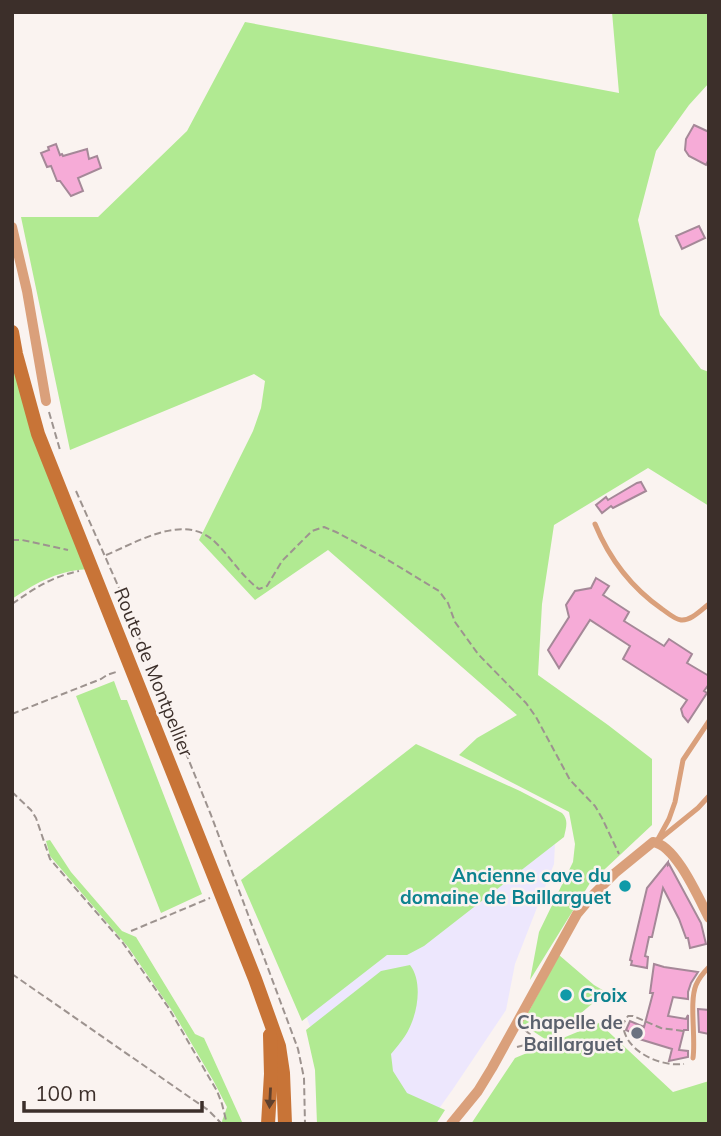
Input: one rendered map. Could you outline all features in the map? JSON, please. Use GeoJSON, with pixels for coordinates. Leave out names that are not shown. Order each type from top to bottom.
{"type":"FeatureCollection","features":[{"type":"Feature","properties":{"kind":"main road","name":"Route de Montpellier"},"geometry":{"type":"LineString","coordinates":[[12,332],[38,435],[255,979],[279,1046],[285,1124]]}},
{"type":"Feature","properties":{"kind":"main road","name":"Route de Montpellier"},"geometry":{"type":"LineString","coordinates":[[268,1124],[270,1023]]}},
{"type":"Feature","properties":{"kind":"street"},"geometry":{"type":"LineString","coordinates":[[12,228],[27,291],[46,401]]}},
{"type":"Feature","properties":{"kind":"street"},"geometry":{"type":"LineString","coordinates":[[452,1124],[478,1091],[506,1044],[577,914],[624,864],[657,841],[683,870],[709,918]]}},
{"type":"Feature","properties":{"kind":"lane"},"geometry":{"type":"LineString","coordinates":[[595,524],[622,571],[655,604],[673,617],[683,621],[709,604]]}},
{"type":"Feature","properties":{"kind":"lane"},"geometry":{"type":"LineString","coordinates":[[657,841],[672,811],[683,760],[709,721]]}},
{"type":"Feature","properties":{"kind":"lane"},"geometry":{"type":"LineString","coordinates":[[657,841],[709,796]]}},
{"type":"Feature","properties":{"kind":"lane"},"geometry":{"type":"LineString","coordinates":[[692,1058],[695,1033],[693,997],[695,987],[709,967]]}},
{"type":"Feature","properties":{"kind":"path"},"geometry":{"type":"LineString","coordinates":[[46,401],[60,451]]}},
{"type":"Feature","properties":{"kind":"path"},"geometry":{"type":"LineString","coordinates":[[74,487],[105,556],[226,854],[298,1049],[304,1078],[305,1124]]}},
{"type":"Feature","properties":{"kind":"path"},"geometry":{"type":"LineString","coordinates":[[105,556],[162,532],[185,528],[202,532],[215,542],[259,589],[267,586],[282,561],[312,531],[324,527],[383,557],[439,591],[448,603],[455,621],[478,654],[526,703],[536,717],[570,779],[603,818],[624,864]]}},
{"type":"Feature","properties":{"kind":"path"},"geometry":{"type":"LineString","coordinates":[[12,540],[67,550],[82,543]]}},
{"type":"Feature","properties":{"kind":"path"},"geometry":{"type":"LineString","coordinates":[[12,604],[45,582],[61,575],[92,569]]}},
{"type":"Feature","properties":{"kind":"path"},"geometry":{"type":"LineString","coordinates":[[12,714],[130,667]]}},
{"type":"Feature","properties":{"kind":"path"},"geometry":{"type":"LineString","coordinates":[[12,792],[36,818],[50,859],[123,943],[168,1007],[217,1091],[227,1124]]}},
{"type":"Feature","properties":{"kind":"path"},"geometry":{"type":"LineString","coordinates":[[131,931],[220,894]]}},
{"type":"Feature","properties":{"kind":"path"},"geometry":{"type":"LineString","coordinates":[[12,974],[208,1110],[222,1124],[217,1124]]}},
{"type":"Feature","properties":{"kind":"path"},"geometry":{"type":"LineString","coordinates":[[692,1058],[691,1062],[677,1065],[648,1057],[625,1035],[623,1024],[628,1016],[633,1016],[661,1028],[695,1033]]}},
{"type":"Feature","properties":{"kind":"path"},"geometry":{"type":"LineString","coordinates":[[506,1044],[521,1046],[531,1038],[529,1032],[516,1026]]}},
{"type":"Feature","properties":{"kind":"shaded area"},"geometry":{"type":"Polygon","coordinates":[[[556,823],[554,864],[515,964],[506,1010],[428,1124],[313,1034],[254,881],[556,823]]]}},
{"type":"Feature","properties":{"kind":"green space"},"geometry":{"type":"Polygon","coordinates":[[[612,12],[709,12],[709,83],[689,105],[656,151],[638,220],[660,315],[701,369],[709,372],[709,506],[648,468],[554,525],[542,604],[538,675],[652,759],[652,825],[590,883],[530,980],[539,932],[573,862],[575,844],[569,812],[459,755],[477,738],[517,715],[328,550],[255,600],[199,540],[253,431],[261,408],[265,381],[254,374],[70,450],[21,217],[98,217],[187,131],[245,22],[619,93],[612,12]]]}},
{"type":"Feature","properties":{"kind":"green space"},"geometry":{"type":"Polygon","coordinates":[[[12,332],[16,354],[92,569],[50,578],[12,599],[12,332]]]}},
{"type":"Feature","properties":{"kind":"green space"},"geometry":{"type":"Polygon","coordinates":[[[114,681],[121,700],[127,700],[202,894],[161,913],[76,696],[114,681]]]}},
{"type":"Feature","properties":{"kind":"green space"},"geometry":{"type":"Polygon","coordinates":[[[416,744],[562,813],[566,821],[564,837],[424,946],[407,955],[387,955],[302,1021],[241,880],[416,744]]]}},
{"type":"Feature","properties":{"kind":"green space"},"geometry":{"type":"Polygon","coordinates":[[[50,840],[71,872],[122,931],[136,937],[195,1034],[204,1038],[243,1124],[221,1124],[227,1107],[173,1012],[128,947],[50,856],[46,841],[50,840]]]}},
{"type":"Feature","properties":{"kind":"green space"},"geometry":{"type":"Polygon","coordinates":[[[559,955],[606,992],[548,1041],[522,1024],[559,955]]]}},
{"type":"Feature","properties":{"kind":"green space"},"geometry":{"type":"Polygon","coordinates":[[[410,965],[417,981],[416,1010],[409,1029],[391,1054],[393,1071],[407,1093],[445,1110],[436,1124],[317,1124],[315,1070],[306,1030],[381,971],[410,965]]]}},
{"type":"Feature","properties":{"kind":"green space"},"geometry":{"type":"Polygon","coordinates":[[[599,1023],[673,1092],[709,1081],[709,1124],[471,1124],[515,1058],[599,1023]]]}},
{"type":"Feature","properties":{"kind":"building"},"geometry":{"type":"Polygon","coordinates":[[[694,125],[709,132],[709,159],[706,165],[689,156],[685,150],[686,139],[694,125]]]}},
{"type":"Feature","properties":{"kind":"building"},"geometry":{"type":"Polygon","coordinates":[[[56,144],[63,156],[87,149],[89,159],[97,156],[101,168],[78,178],[83,191],[71,196],[60,181],[57,181],[51,166],[47,167],[41,153],[56,144]]]}},
{"type":"Feature","properties":{"kind":"building"},"geometry":{"type":"Polygon","coordinates":[[[699,226],[705,238],[682,249],[676,236],[699,226]]]}},
{"type":"Feature","properties":{"kind":"building"},"geometry":{"type":"Polygon","coordinates":[[[641,482],[646,491],[613,508],[611,506],[602,513],[596,505],[606,497],[608,500],[641,482]]]}},
{"type":"Feature","properties":{"kind":"building"},"geometry":{"type":"Polygon","coordinates":[[[596,578],[609,586],[603,595],[629,612],[624,621],[664,646],[669,639],[692,654],[687,663],[709,676],[709,684],[704,691],[707,693],[688,722],[681,709],[687,700],[623,659],[630,646],[590,620],[559,668],[548,650],[569,617],[566,605],[575,591],[591,588],[596,578]]]}},
{"type":"Feature","properties":{"kind":"building"},"geometry":{"type":"Polygon","coordinates":[[[668,862],[701,923],[706,944],[690,948],[688,938],[663,888],[645,956],[648,957],[647,968],[631,965],[647,888],[668,862]]]}},
{"type":"Feature","properties":{"kind":"building"},"geometry":{"type":"Polygon","coordinates":[[[654,964],[698,972],[691,983],[688,999],[673,997],[668,1016],[686,1019],[688,1015],[688,1030],[684,1030],[679,1050],[688,1051],[688,1057],[669,1061],[672,1049],[636,1038],[637,1035],[626,1030],[630,1021],[644,1027],[653,993],[650,993],[654,964]]]}},
{"type":"Feature","properties":{"kind":"building"},"geometry":{"type":"Polygon","coordinates":[[[698,1009],[709,1010],[709,1034],[699,1032],[698,1009]]]}},
{"type":"Feature","properties":{"kind":"place","name":"Ancienne cave du domaine de Baillarguet"},"geometry":{"type":"Point","coordinates":[625,886]}},
{"type":"Feature","properties":{"kind":"place","name":"Croix"},"geometry":{"type":"Point","coordinates":[566,995]}},
{"type":"Feature","properties":{"kind":"place","name":"Chapelle de Baillarguet"},"geometry":{"type":"Point","coordinates":[637,1033]}}]}
